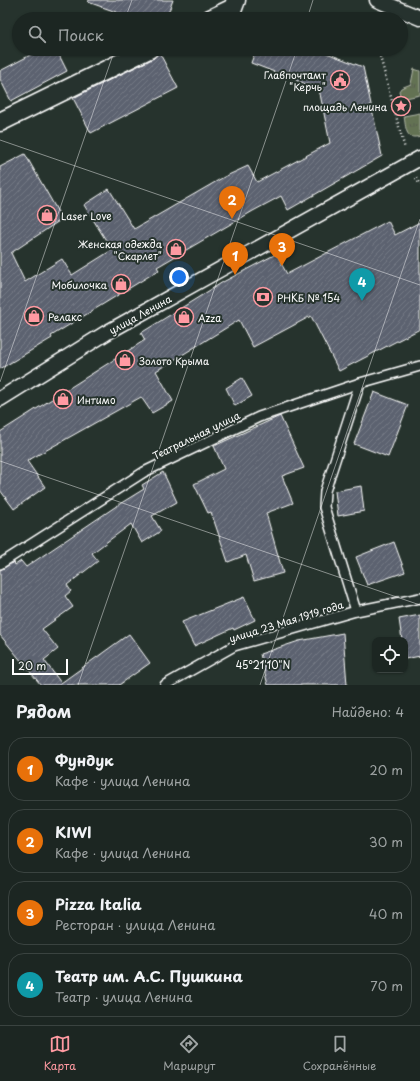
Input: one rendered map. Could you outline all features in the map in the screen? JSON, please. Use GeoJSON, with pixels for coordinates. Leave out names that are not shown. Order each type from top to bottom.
{"type":"FeatureCollection","features":[{"type":"Feature","properties":{"kind":"street"},"geometry":{"type":"LineString","coordinates":[[225,12],[233,8],[236,0]]}},
{"type":"Feature","properties":{"kind":"street"},"geometry":{"type":"LineString","coordinates":[[376,0],[405,12]]}},
{"type":"Feature","properties":{"kind":"street"},"geometry":{"type":"LineString","coordinates":[[408,13],[420,18]]}},
{"type":"Feature","properties":{"kind":"street"},"geometry":{"type":"LineString","coordinates":[[0,122],[135,56]]}},
{"type":"Feature","properties":{"kind":"street","name":"улица Ленина"},"geometry":{"type":"LineString","coordinates":[[0,399],[106,333],[415,161]]}},
{"type":"Feature","properties":{"kind":"lane","name":"Театральная улица"},"geometry":{"type":"LineString","coordinates":[[0,564],[144,472],[259,416],[360,383],[420,366]]}},
{"type":"Feature","properties":{"kind":"lane"},"geometry":{"type":"LineString","coordinates":[[356,611],[324,507],[326,491],[360,383]]}},
{"type":"Feature","properties":{"kind":"lane","name":"улица 23 Мая 1919 года"},"geometry":{"type":"LineString","coordinates":[[165,685],[234,646],[356,611],[420,598]]}},
{"type":"Feature","properties":{"kind":"path"},"geometry":{"type":"LineString","coordinates":[[380,56],[415,161]]}},
{"type":"Feature","properties":{"kind":"green space"},"geometry":{"type":"Polygon","coordinates":[[[414,69],[420,71],[420,95],[401,99],[399,91],[401,88],[411,84],[414,69]]]}},
{"type":"Feature","properties":{"kind":"green space"},"geometry":{"type":"Polygon","coordinates":[[[420,113],[420,136],[411,137],[407,132],[404,116],[420,113]]]}},
{"type":"Feature","properties":{"kind":"building"},"geometry":{"type":"Polygon","coordinates":[[[89,0],[173,0],[169,12],[116,12],[88,2],[89,0]]]}},
{"type":"Feature","properties":{"kind":"building"},"geometry":{"type":"Polygon","coordinates":[[[29,56],[60,56],[67,71],[11,101],[0,79],[0,71],[29,56]]]}},
{"type":"Feature","properties":{"kind":"building"},"geometry":{"type":"Polygon","coordinates":[[[156,56],[161,56],[178,88],[91,133],[73,98],[156,56]]]}},
{"type":"Feature","properties":{"kind":"building"},"geometry":{"type":"Polygon","coordinates":[[[254,56],[334,56],[363,67],[382,156],[288,210],[281,196],[253,211],[157,267],[159,270],[0,369],[0,167],[25,154],[62,219],[11,253],[25,282],[62,259],[72,275],[112,250],[84,205],[109,189],[134,229],[224,177],[248,166],[257,182],[330,143],[319,89],[251,63],[254,56]]]}},
{"type":"Feature","properties":{"kind":"building"},"geometry":{"type":"Polygon","coordinates":[[[388,221],[395,235],[420,222],[420,329],[339,371],[311,316],[253,347],[239,320],[156,371],[173,401],[152,413],[141,397],[27,461],[45,487],[14,509],[0,490],[0,432],[145,340],[141,333],[223,282],[276,254],[287,274],[388,221]]]}},
{"type":"Feature","properties":{"kind":"building"},"geometry":{"type":"Polygon","coordinates":[[[242,378],[252,396],[235,406],[226,388],[242,378]]]}},
{"type":"Feature","properties":{"kind":"building"},"geometry":{"type":"Polygon","coordinates":[[[374,392],[408,405],[388,457],[354,444],[374,392]]]}},
{"type":"Feature","properties":{"kind":"building"},"geometry":{"type":"Polygon","coordinates":[[[280,416],[304,468],[282,476],[293,503],[266,513],[283,573],[254,581],[246,555],[228,562],[211,512],[208,513],[194,484],[224,469],[214,446],[280,416]]]}},
{"type":"Feature","properties":{"kind":"building"},"geometry":{"type":"Polygon","coordinates":[[[163,472],[177,502],[152,516],[161,531],[142,543],[131,524],[92,553],[98,561],[67,585],[71,591],[65,596],[73,607],[42,629],[58,649],[44,660],[61,683],[129,634],[150,663],[119,685],[41,685],[0,635],[0,570],[14,562],[15,565],[21,561],[26,567],[144,489],[142,485],[163,472]]]}},
{"type":"Feature","properties":{"kind":"building"},"geometry":{"type":"Polygon","coordinates":[[[361,486],[364,511],[338,516],[335,491],[361,486]]]}},
{"type":"Feature","properties":{"kind":"building"},"geometry":{"type":"Polygon","coordinates":[[[394,542],[405,572],[367,585],[356,557],[394,542]]]}},
{"type":"Feature","properties":{"kind":"building"},"geometry":{"type":"Polygon","coordinates":[[[244,597],[255,620],[234,630],[233,628],[194,646],[182,622],[244,597]]]}},
{"type":"Feature","properties":{"kind":"building"},"geometry":{"type":"Polygon","coordinates":[[[420,615],[420,656],[408,658],[408,637],[402,637],[399,619],[420,615]]]}},
{"type":"Feature","properties":{"kind":"building"},"geometry":{"type":"Polygon","coordinates":[[[343,633],[347,685],[268,685],[260,654],[299,641],[343,633]]]}},
{"type":"Feature","properties":{"kind":"place","name":"Главпочтамт \"Керчь\""},"geometry":{"type":"Point","coordinates":[340,80]}},
{"type":"Feature","properties":{"kind":"place","name":"площадь Ленина"},"geometry":{"type":"Point","coordinates":[401,106]}},
{"type":"Feature","properties":{"kind":"place","name":"Laser Love"},"geometry":{"type":"Point","coordinates":[47,215]}},
{"type":"Feature","properties":{"kind":"place","name":"KIWI"},"geometry":{"type":"Point","coordinates":[232,219]}},
{"type":"Feature","properties":{"kind":"place","name":"Женская одежда \"Скарлет\""},"geometry":{"type":"Point","coordinates":[176,249]}},
{"type":"Feature","properties":{"kind":"place","name":"Pizza Italia"},"geometry":{"type":"Point","coordinates":[282,266]}},
{"type":"Feature","properties":{"kind":"place","name":"Фундук"},"geometry":{"type":"Point","coordinates":[235,275]}},
{"type":"Feature","properties":{"kind":"place","name":"Мобилочка"},"geometry":{"type":"Point","coordinates":[121,284]}},
{"type":"Feature","properties":{"kind":"place","name":"РНКБ № 154"},"geometry":{"type":"Point","coordinates":[263,297]}},
{"type":"Feature","properties":{"kind":"place","name":"Театр им. А.С. Пушкина"},"geometry":{"type":"Point","coordinates":[362,301]}},
{"type":"Feature","properties":{"kind":"place","name":"Релакс"},"geometry":{"type":"Point","coordinates":[34,316]}},
{"type":"Feature","properties":{"kind":"place","name":"Azza"},"geometry":{"type":"Point","coordinates":[184,317]}},
{"type":"Feature","properties":{"kind":"place","name":"Золото Крыма"},"geometry":{"type":"Point","coordinates":[125,360]}},
{"type":"Feature","properties":{"kind":"place","name":"Интимо"},"geometry":{"type":"Point","coordinates":[63,399]}}]}
